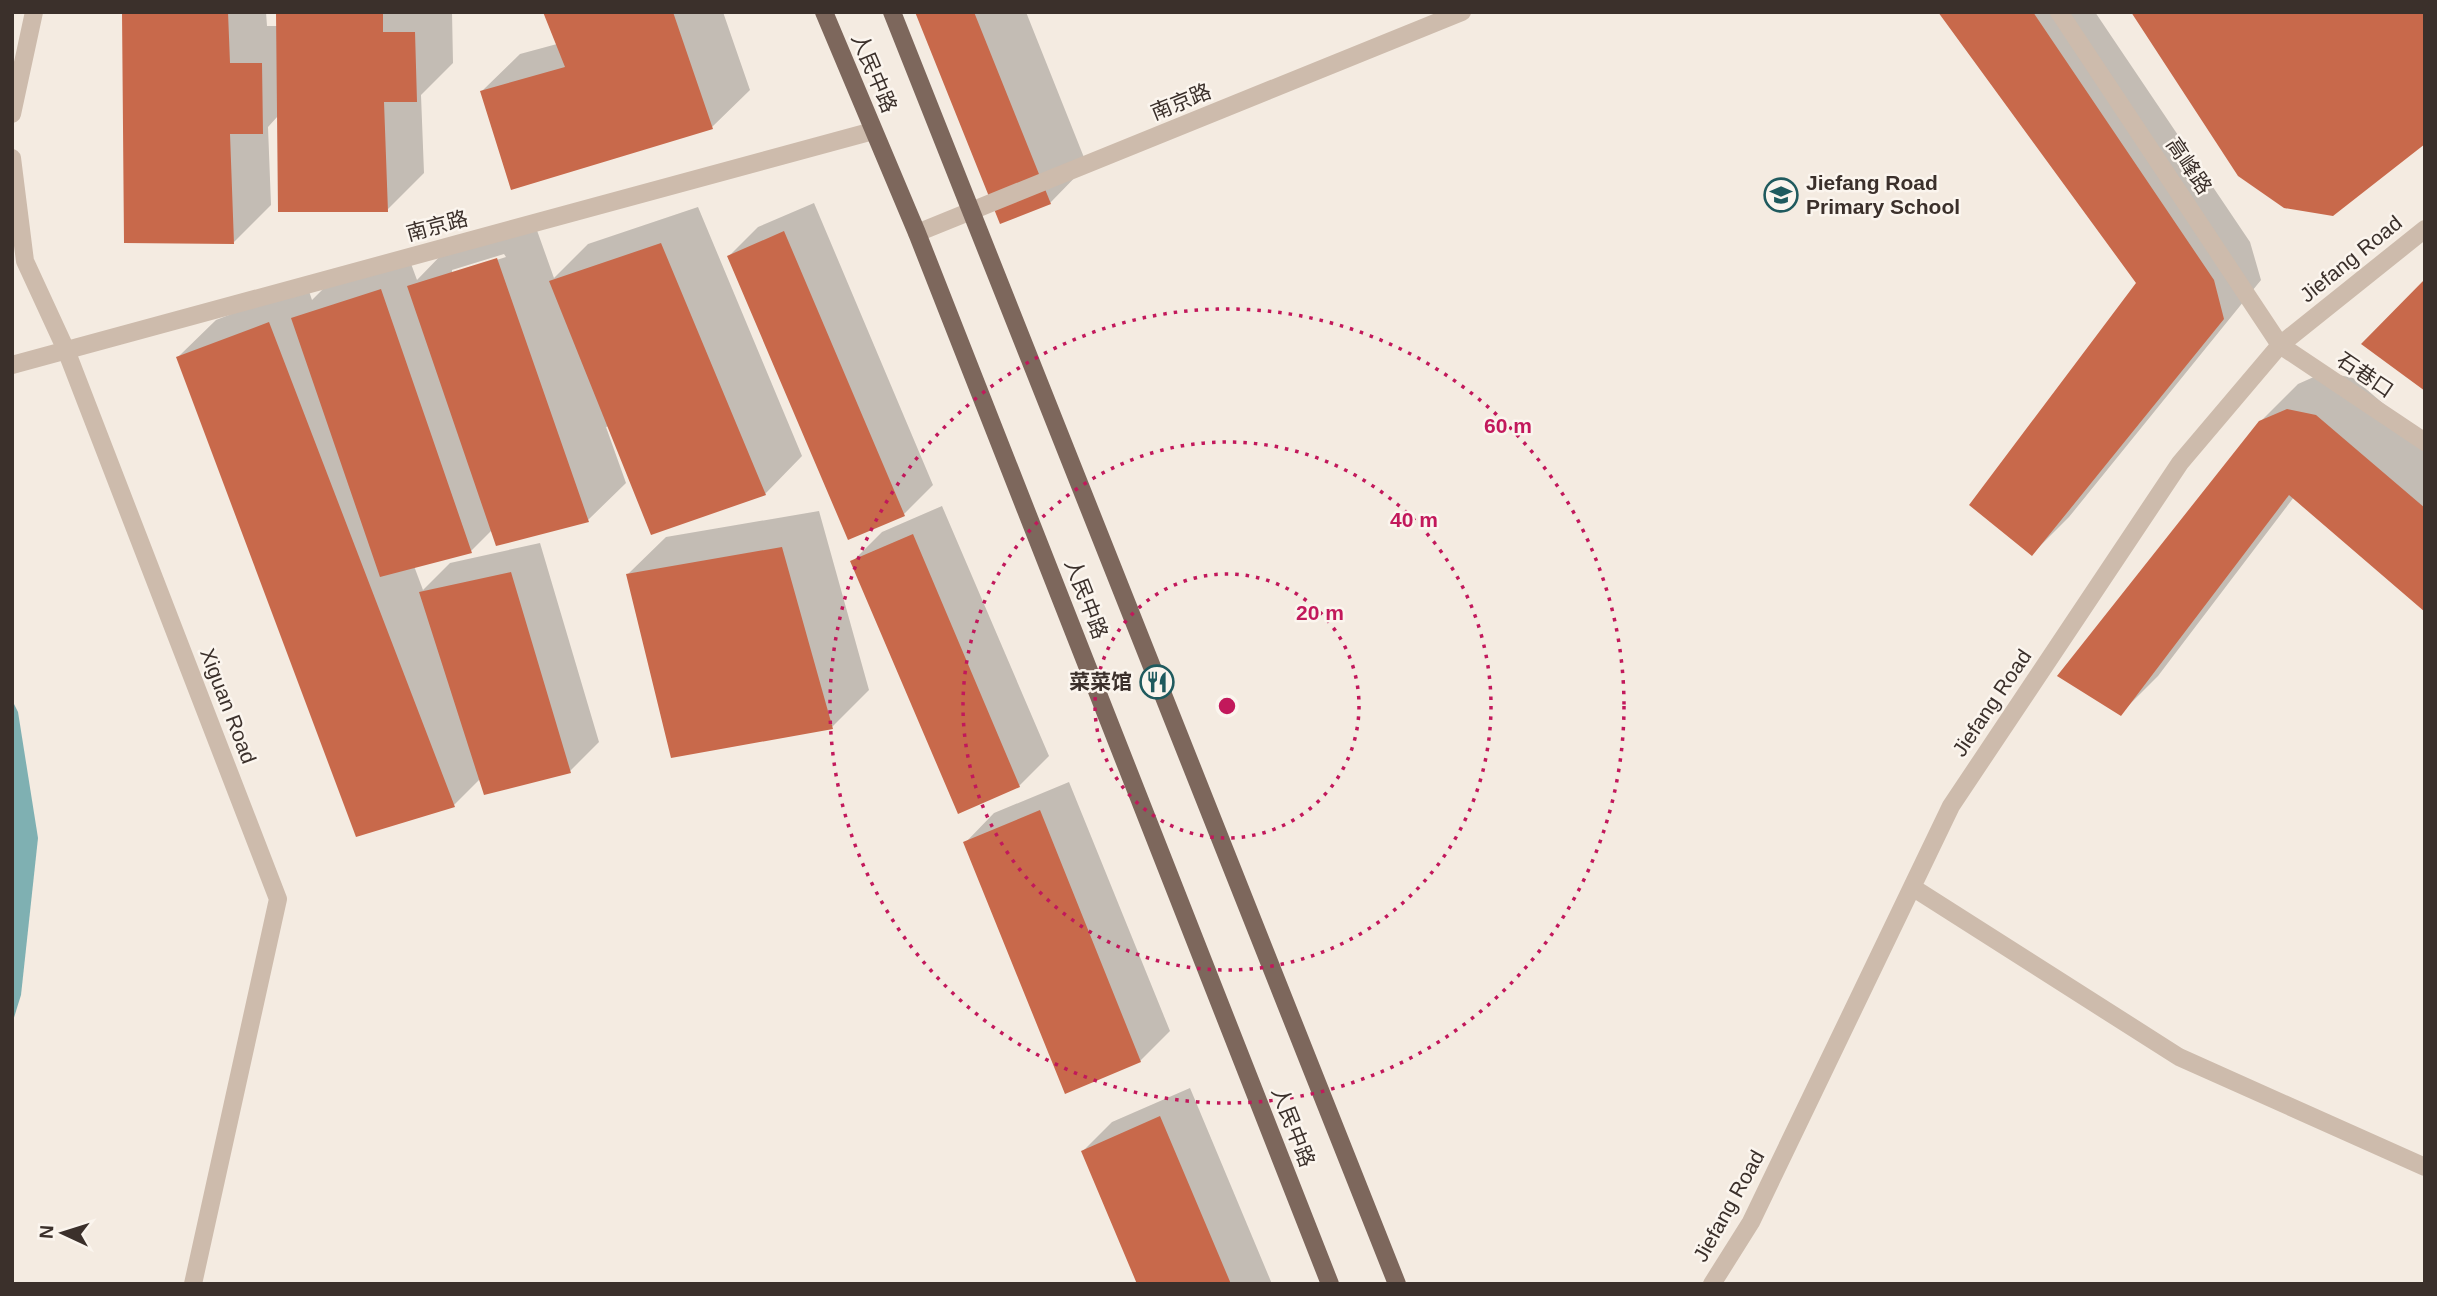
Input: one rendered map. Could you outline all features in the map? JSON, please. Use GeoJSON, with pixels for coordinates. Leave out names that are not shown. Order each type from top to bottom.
{"type":"FeatureCollection","features":[{"type":"Feature","properties":{"kind":"main road","name":"人民中路"},"geometry":{"type":"LineString","coordinates":[[824,12],[917,233],[1330,1284]]}},
{"type":"Feature","properties":{"kind":"main road","name":"人民中路"},"geometry":{"type":"LineString","coordinates":[[892,12],[1397,1284]]}},
{"type":"Feature","properties":{"kind":"street"},"geometry":{"type":"LineString","coordinates":[[12,114],[34,12]]}},
{"type":"Feature","properties":{"kind":"street","name":"南京路"},"geometry":{"type":"LineString","coordinates":[[917,233],[1462,12]]}},
{"type":"Feature","properties":{"kind":"street","name":"高峰路"},"geometry":{"type":"LineString","coordinates":[[2059,12],[2280,345]]}},
{"type":"Feature","properties":{"kind":"street","name":"南京路"},"geometry":{"type":"LineString","coordinates":[[12,365],[873,131]]}},
{"type":"Feature","properties":{"kind":"street","name":"Xiguan Road"},"geometry":{"type":"LineString","coordinates":[[12,158],[25,261],[66,350],[278,899],[193,1284]]}},
{"type":"Feature","properties":{"kind":"street","name":"Jiefang Road"},"geometry":{"type":"LineString","coordinates":[[1712,1284],[1751,1222],[1951,806],[2180,463],[2280,345],[2425,229]]}},
{"type":"Feature","properties":{"kind":"street","name":"石巷口"},"geometry":{"type":"LineString","coordinates":[[2280,345],[2425,442]]}},
{"type":"Feature","properties":{"kind":"street"},"geometry":{"type":"LineString","coordinates":[[1912,887],[2179,1057],[2425,1167]]}},
{"type":"Feature","properties":{"kind":"water"},"geometry":{"type":"Polygon","coordinates":[[[12,700],[18,712],[38,838],[21,995],[12,1024],[12,700]]]}},
{"type":"Feature","properties":{"kind":"building"},"geometry":{"type":"Polygon","coordinates":[[[122,12],[228,12],[230,63],[262,63],[263,134],[230,134],[234,244],[124,243],[122,12]]]}},
{"type":"Feature","properties":{"kind":"building"},"geometry":{"type":"Polygon","coordinates":[[[276,12],[383,12],[383,32],[415,32],[417,102],[384,102],[388,212],[278,212],[276,12]]]}},
{"type":"Feature","properties":{"kind":"building"},"geometry":{"type":"Polygon","coordinates":[[[543,12],[673,12],[713,129],[511,190],[480,91],[565,67],[543,12]]]}},
{"type":"Feature","properties":{"kind":"building"},"geometry":{"type":"Polygon","coordinates":[[[915,12],[974,12],[1051,204],[1000,224],[915,12]]]}},
{"type":"Feature","properties":{"kind":"building"},"geometry":{"type":"Polygon","coordinates":[[[1938,12],[2033,12],[2214,280],[2224,319],[2032,556],[1969,505],[2136,283],[1938,12]]]}},
{"type":"Feature","properties":{"kind":"building"},"geometry":{"type":"Polygon","coordinates":[[[2131,12],[2425,12],[2425,144],[2333,216],[2284,208],[2238,176],[2131,12]]]}},
{"type":"Feature","properties":{"kind":"building"},"geometry":{"type":"Polygon","coordinates":[[[784,231],[905,516],[848,540],[727,256],[784,231]]]}},
{"type":"Feature","properties":{"kind":"building"},"geometry":{"type":"Polygon","coordinates":[[[661,243],[766,495],[651,535],[549,281],[661,243]]]}},
{"type":"Feature","properties":{"kind":"building"},"geometry":{"type":"Polygon","coordinates":[[[497,258],[589,522],[496,546],[407,286],[497,258]]]}},
{"type":"Feature","properties":{"kind":"building"},"geometry":{"type":"Polygon","coordinates":[[[2425,279],[2425,391],[2361,344],[2425,279]]]}},
{"type":"Feature","properties":{"kind":"building"},"geometry":{"type":"Polygon","coordinates":[[[381,289],[472,553],[380,577],[291,318],[381,289]]]}},
{"type":"Feature","properties":{"kind":"building"},"geometry":{"type":"Polygon","coordinates":[[[269,322],[455,807],[356,837],[176,357],[269,322]]]}},
{"type":"Feature","properties":{"kind":"building"},"geometry":{"type":"Polygon","coordinates":[[[2287,409],[2316,415],[2425,508],[2425,612],[2289,495],[2121,716],[2057,676],[2259,421],[2287,409]]]}},
{"type":"Feature","properties":{"kind":"building"},"geometry":{"type":"Polygon","coordinates":[[[913,534],[1020,787],[958,814],[850,561],[913,534]]]}},
{"type":"Feature","properties":{"kind":"building"},"geometry":{"type":"Polygon","coordinates":[[[782,547],[833,729],[671,758],[626,574],[782,547]]]}},
{"type":"Feature","properties":{"kind":"building"},"geometry":{"type":"Polygon","coordinates":[[[511,572],[571,773],[484,795],[419,592],[511,572]]]}},
{"type":"Feature","properties":{"kind":"building"},"geometry":{"type":"Polygon","coordinates":[[[1040,810],[1141,1062],[1065,1094],[963,842],[1040,810]]]}},
{"type":"Feature","properties":{"kind":"building"},"geometry":{"type":"Polygon","coordinates":[[[1160,1116],[1231,1284],[1137,1284],[1081,1151],[1160,1116]]]}},
{"type":"Feature","properties":{"kind":"place","name":"Jiefang Road Primary School"},"geometry":{"type":"Point","coordinates":[1781,195]}},
{"type":"Feature","properties":{"kind":"place","name":"菜菜馆"},"geometry":{"type":"Point","coordinates":[1157,682]}}]}
